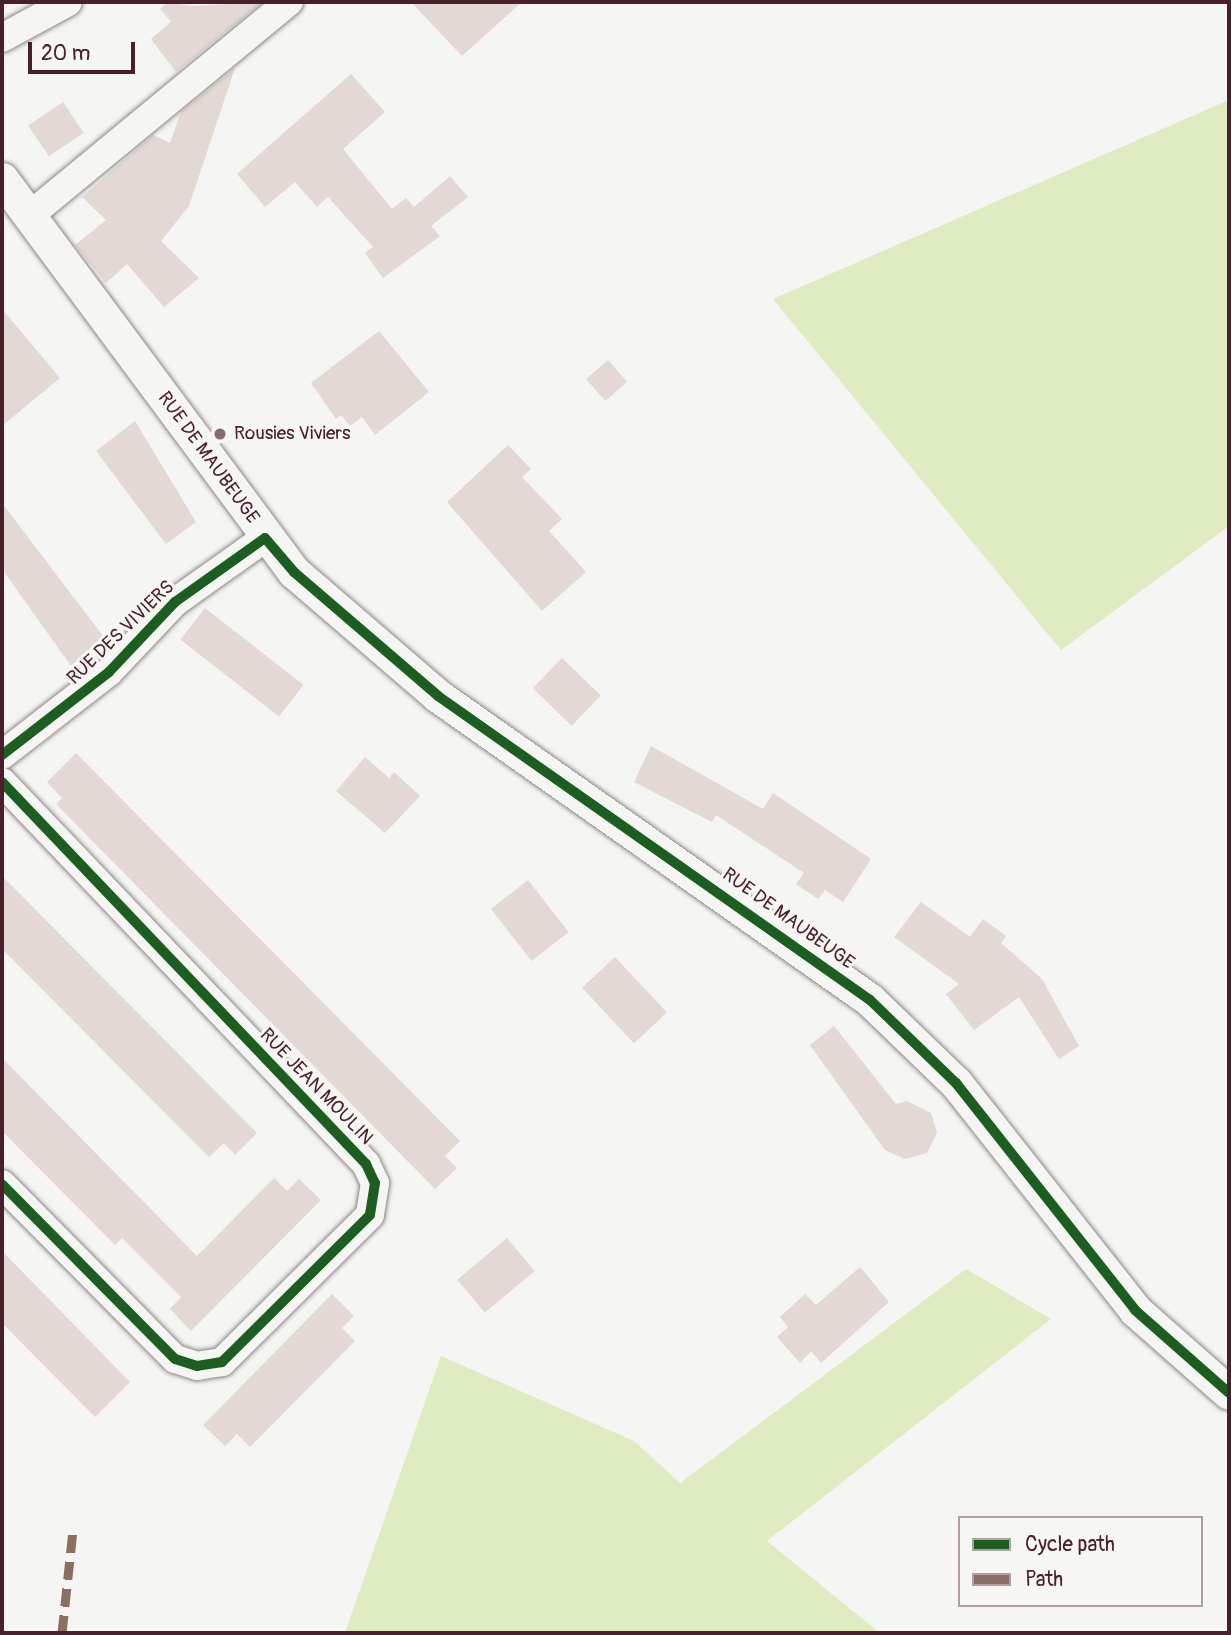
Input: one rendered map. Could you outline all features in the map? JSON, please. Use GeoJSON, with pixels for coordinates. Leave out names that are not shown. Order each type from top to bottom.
{"type":"FeatureCollection","features":[{"type":"Feature","properties":{"kind":"street"},"geometry":{"type":"LineString","coordinates":[[2,37],[68,2]]}},
{"type":"Feature","properties":{"kind":"street"},"geometry":{"type":"LineString","coordinates":[[29,216],[289,2]]}},
{"type":"Feature","properties":{"kind":"street","name":"RUE DE MAUBEUGE"},"geometry":{"type":"LineString","coordinates":[[2,179],[265,538],[302,580],[438,696],[870,1000],[956,1083],[1135,1310],[1229,1393]]}},
{"type":"Feature","properties":{"kind":"street","name":"RUE DES VIVIERS"},"geometry":{"type":"LineString","coordinates":[[2,755],[109,671],[175,602],[265,538]]}},
{"type":"Feature","properties":{"kind":"street","name":"RUE JEAN MOULIN"},"geometry":{"type":"LineString","coordinates":[[2,782],[366,1164],[375,1183],[370,1214],[222,1362],[197,1366],[175,1359],[2,1184]]}},
{"type":"Feature","properties":{"kind":"green space"},"geometry":{"type":"Polygon","coordinates":[[[1229,100],[1229,526],[1061,650],[773,299],[1229,100]]]}},
{"type":"Feature","properties":{"kind":"green space"},"geometry":{"type":"Polygon","coordinates":[[[966,1269],[1051,1319],[767,1541],[880,1633],[345,1633],[441,1356],[634,1441],[680,1483],[966,1269]]]}},
{"type":"Feature","properties":{"kind":"building"},"geometry":{"type":"Polygon","coordinates":[[[168,2],[190,6],[263,2],[176,72],[151,39],[171,22],[160,9],[168,2]]]}},
{"type":"Feature","properties":{"kind":"building"},"geometry":{"type":"Polygon","coordinates":[[[411,2],[522,2],[462,56],[411,2]]]}},
{"type":"Feature","properties":{"kind":"building"},"geometry":{"type":"Polygon","coordinates":[[[235,68],[189,206],[161,241],[199,278],[164,307],[127,264],[106,283],[75,245],[106,220],[82,197],[153,135],[170,143],[181,112],[235,68]]]}},
{"type":"Feature","properties":{"kind":"building"},"geometry":{"type":"Polygon","coordinates":[[[351,74],[385,112],[343,149],[392,209],[406,198],[414,207],[450,176],[468,197],[431,226],[440,236],[383,278],[365,253],[373,247],[328,197],[317,207],[295,182],[265,207],[237,174],[351,74]]]}},
{"type":"Feature","properties":{"kind":"building"},"geometry":{"type":"Polygon","coordinates":[[[63,102],[84,133],[49,156],[28,125],[63,102]]]}},
{"type":"Feature","properties":{"kind":"building"},"geometry":{"type":"Polygon","coordinates":[[[2,309],[60,378],[2,426],[2,309]]]}},
{"type":"Feature","properties":{"kind":"building"},"geometry":{"type":"Polygon","coordinates":[[[379,331],[429,392],[375,435],[362,417],[350,426],[341,415],[336,419],[311,383],[379,331]]]}},
{"type":"Feature","properties":{"kind":"building"},"geometry":{"type":"Polygon","coordinates":[[[608,360],[627,382],[605,401],[586,379],[608,360]]]}},
{"type":"Feature","properties":{"kind":"building"},"geometry":{"type":"Polygon","coordinates":[[[135,421],[196,522],[166,544],[96,451],[135,421]]]}},
{"type":"Feature","properties":{"kind":"building"},"geometry":{"type":"Polygon","coordinates":[[[508,445],[531,469],[522,477],[562,519],[549,531],[586,572],[542,611],[447,502],[508,445]]]}},
{"type":"Feature","properties":{"kind":"building"},"geometry":{"type":"Polygon","coordinates":[[[2,503],[103,636],[71,666],[2,569],[2,503]]]}},
{"type":"Feature","properties":{"kind":"building"},"geometry":{"type":"Polygon","coordinates":[[[205,608],[304,685],[279,716],[180,640],[205,608]]]}},
{"type":"Feature","properties":{"kind":"building"},"geometry":{"type":"Polygon","coordinates":[[[562,658],[601,696],[572,726],[533,688],[562,658]]]}},
{"type":"Feature","properties":{"kind":"building"},"geometry":{"type":"Polygon","coordinates":[[[651,746],[763,809],[773,793],[871,859],[843,902],[825,890],[818,899],[796,884],[804,873],[716,815],[712,822],[634,782],[651,746]]]}},
{"type":"Feature","properties":{"kind":"building"},"geometry":{"type":"Polygon","coordinates":[[[76,753],[460,1141],[445,1156],[457,1168],[435,1189],[56,804],[62,798],[47,782],[76,753]]]}},
{"type":"Feature","properties":{"kind":"building"},"geometry":{"type":"Polygon","coordinates":[[[365,757],[389,778],[394,772],[420,796],[385,833],[336,791],[365,757]]]}},
{"type":"Feature","properties":{"kind":"building"},"geometry":{"type":"Polygon","coordinates":[[[2,876],[257,1133],[235,1155],[224,1143],[209,1157],[2,949],[2,876]]]}},
{"type":"Feature","properties":{"kind":"building"},"geometry":{"type":"Polygon","coordinates":[[[528,880],[569,932],[532,961],[491,909],[528,880]]]}},
{"type":"Feature","properties":{"kind":"building"},"geometry":{"type":"Polygon","coordinates":[[[921,902],[970,937],[983,919],[1006,936],[1001,943],[1042,979],[1079,1046],[1059,1059],[1019,997],[974,1030],[946,994],[959,984],[894,937],[921,902]]]}},
{"type":"Feature","properties":{"kind":"building"},"geometry":{"type":"Polygon","coordinates":[[[615,957],[667,1013],[634,1043],[582,988],[615,957]]]}},
{"type":"Feature","properties":{"kind":"building"},"geometry":{"type":"Polygon","coordinates":[[[834,1026],[896,1104],[907,1101],[931,1113],[937,1133],[927,1153],[905,1159],[885,1150],[810,1045],[834,1026]]]}},
{"type":"Feature","properties":{"kind":"building"},"geometry":{"type":"Polygon","coordinates":[[[2,1058],[197,1256],[274,1178],[287,1191],[299,1179],[321,1200],[191,1331],[170,1309],[181,1297],[122,1238],[115,1245],[2,1131],[2,1058]]]}},
{"type":"Feature","properties":{"kind":"building"},"geometry":{"type":"Polygon","coordinates":[[[507,1238],[535,1271],[485,1313],[457,1280],[507,1238]]]}},
{"type":"Feature","properties":{"kind":"building"},"geometry":{"type":"Polygon","coordinates":[[[2,1251],[130,1382],[95,1417],[2,1323],[2,1251]]]}},
{"type":"Feature","properties":{"kind":"building"},"geometry":{"type":"Polygon","coordinates":[[[860,1267],[889,1302],[821,1363],[811,1351],[800,1363],[777,1337],[788,1327],[780,1317],[805,1294],[816,1305],[860,1267]]]}},
{"type":"Feature","properties":{"kind":"building"},"geometry":{"type":"Polygon","coordinates":[[[332,1294],[354,1316],[342,1328],[355,1341],[250,1447],[237,1434],[225,1446],[203,1425],[332,1294]]]}},
{"type":"Feature","properties":{"kind":"marked path"},"geometry":{"type":"LineString","coordinates":[[62,1633],[73,1530]]}},
{"type":"Feature","properties":{"kind":"cycle path"},"geometry":{"type":"LineString","coordinates":[[2,755],[109,672],[175,602],[265,538],[294,572],[438,696],[870,1000],[956,1083],[1135,1310],[1229,1393]]}},
{"type":"Feature","properties":{"kind":"cycle path"},"geometry":{"type":"LineString","coordinates":[[2,782],[366,1164],[375,1183],[370,1215],[222,1362],[197,1366],[175,1359],[2,1184]]}},
{"type":"Feature","properties":{"kind":"place","name":"Rousies Viviers"},"geometry":{"type":"Point","coordinates":[220,434]}}]}
